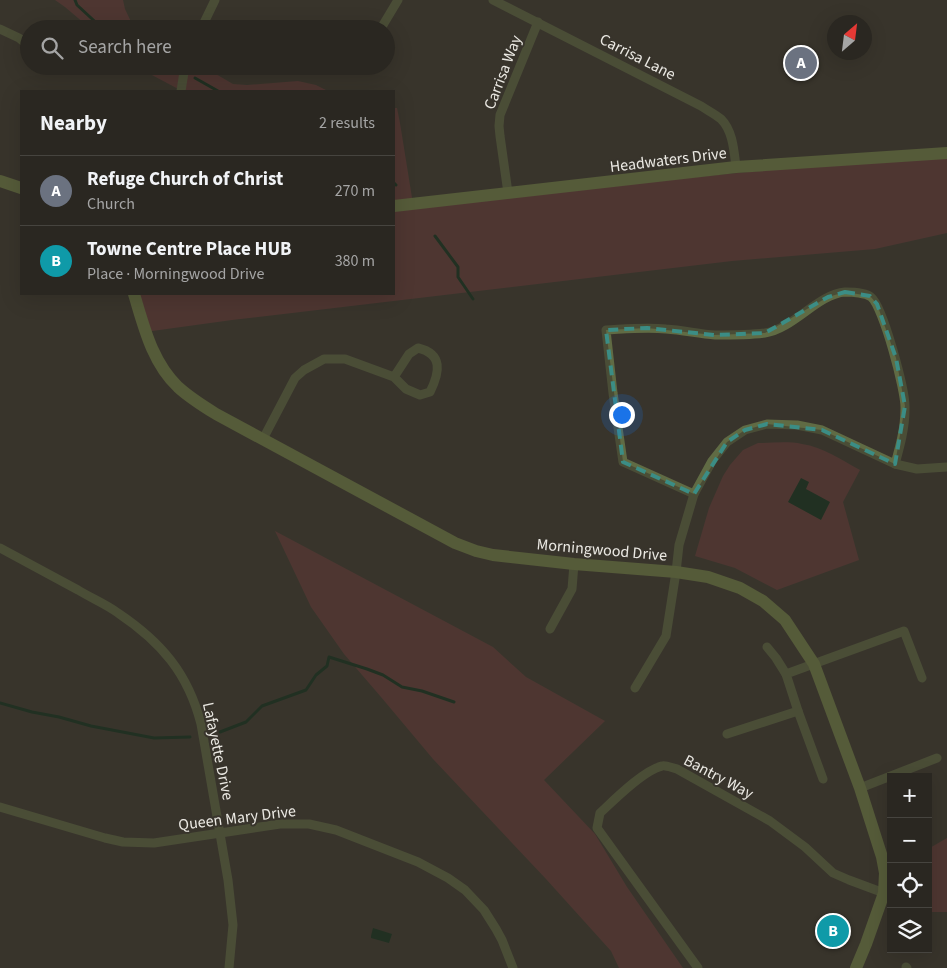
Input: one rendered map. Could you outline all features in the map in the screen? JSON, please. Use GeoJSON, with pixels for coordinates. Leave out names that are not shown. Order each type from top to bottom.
{"type":"FeatureCollection","features":[{"type":"Feature","properties":{"kind":"street"},"geometry":{"type":"LineString","coordinates":[[206,20],[216,0]]}},
{"type":"Feature","properties":{"kind":"street"},"geometry":{"type":"LineString","coordinates":[[386,20],[398,0]]}},
{"type":"Feature","properties":{"kind":"street","name":"Carrisa Lane"},"geometry":{"type":"LineString","coordinates":[[493,0],[701,106],[720,119],[727,127],[731,137],[736,167]]}},
{"type":"Feature","properties":{"kind":"street","name":"Carrisa Way"},"geometry":{"type":"LineString","coordinates":[[508,193],[500,136],[500,115],[538,22]]}},
{"type":"Feature","properties":{"kind":"street"},"geometry":{"type":"LineString","coordinates":[[0,29],[20,39]]}},
{"type":"Feature","properties":{"kind":"street"},"geometry":{"type":"LineString","coordinates":[[180,90],[183,75]]}},
{"type":"Feature","properties":{"kind":"street","name":"Headwaters Drive"},"geometry":{"type":"LineString","coordinates":[[395,206],[736,167],[947,153]]}},
{"type":"Feature","properties":{"kind":"street"},"geometry":{"type":"LineString","coordinates":[[0,181],[20,188]]}},
{"type":"Feature","properties":{"kind":"street"},"geometry":{"type":"LineString","coordinates":[[694,494],[623,462],[606,330],[647,328],[714,335],[764,333],[774,331],[828,297],[845,292],[870,296],[877,304],[896,358],[906,406],[901,442],[895,464]]}},
{"type":"Feature","properties":{"kind":"street","name":"Morningwood Drive"},"geometry":{"type":"LineString","coordinates":[[134,295],[145,332],[153,350],[165,372],[184,392],[201,405],[455,543],[493,555],[676,572],[708,577],[740,588],[763,601],[785,620],[814,664],[860,788],[882,857],[885,873],[884,892],[856,968]]}},
{"type":"Feature","properties":{"kind":"street"},"geometry":{"type":"LineString","coordinates":[[263,439],[295,378],[304,370],[324,359],[345,359],[394,377],[406,388],[420,395],[430,392],[435,381],[437,366],[435,358],[428,350],[418,348],[409,354],[394,377]]}},
{"type":"Feature","properties":{"kind":"street"},"geometry":{"type":"LineString","coordinates":[[635,688],[666,636],[679,545],[694,494],[712,461],[727,442],[745,430],[767,424],[798,425],[822,430],[895,464],[917,469],[947,467]]}},
{"type":"Feature","properties":{"kind":"street","name":"Lafayette Drive"},"geometry":{"type":"LineString","coordinates":[[0,548],[117,612],[144,631],[170,658],[187,686],[198,715],[228,880],[232,925],[229,968]]}},
{"type":"Feature","properties":{"kind":"street"},"geometry":{"type":"LineString","coordinates":[[550,629],[572,589],[574,564]]}},
{"type":"Feature","properties":{"kind":"street"},"geometry":{"type":"LineString","coordinates":[[786,674],[904,630],[922,678]]}},
{"type":"Feature","properties":{"kind":"street"},"geometry":{"type":"LineString","coordinates":[[767,647],[786,674],[822,779]]}},
{"type":"Feature","properties":{"kind":"street"},"geometry":{"type":"LineString","coordinates":[[727,734],[798,711]]}},
{"type":"Feature","properties":{"kind":"street"},"geometry":{"type":"LineString","coordinates":[[860,788],[937,758]]}},
{"type":"Feature","properties":{"kind":"street","name":"Bantry Way"},"geometry":{"type":"LineString","coordinates":[[698,968],[598,828],[600,813],[639,779],[663,765],[677,769],[770,821],[805,847],[833,873],[884,892]]}},
{"type":"Feature","properties":{"kind":"street","name":"Queen Mary Drive"},"geometry":{"type":"LineString","coordinates":[[0,807],[123,842],[154,843],[280,824],[309,824],[336,830],[418,862],[448,878],[465,890],[478,902],[496,929],[512,968]]}},
{"type":"Feature","properties":{"kind":"highlighted area"},"geometry":{"type":"Polygon","coordinates":[[[845,292],[870,296],[877,304],[896,358],[905,406],[895,464],[822,430],[767,424],[745,430],[727,442],[694,494],[623,462],[606,330],[647,328],[714,335],[765,333],[828,297],[845,292]]]}},
{"type":"Feature","properties":{"kind":"shaded area"},"geometry":{"type":"Polygon","coordinates":[[[55,0],[123,0],[130,20],[80,20],[55,0]]]}},
{"type":"Feature","properties":{"kind":"shaded area"},"geometry":{"type":"Polygon","coordinates":[[[152,75],[218,75],[233,84],[247,85],[298,81],[316,85],[326,90],[180,90],[152,75]]]}},
{"type":"Feature","properties":{"kind":"shaded area"},"geometry":{"type":"Polygon","coordinates":[[[395,108],[397,108],[400,123],[413,204],[947,153],[947,233],[875,249],[732,261],[145,332],[134,295],[395,295],[395,108]]]}},
{"type":"Feature","properties":{"kind":"shaded area"},"geometry":{"type":"Polygon","coordinates":[[[758,443],[791,443],[810,446],[832,454],[860,470],[843,502],[859,560],[777,590],[735,568],[695,556],[709,508],[723,476],[743,450],[758,443]]]}},
{"type":"Feature","properties":{"kind":"shaded area"},"geometry":{"type":"Polygon","coordinates":[[[801,478],[809,482],[806,489],[830,502],[821,520],[788,502],[801,478]]]}},
{"type":"Feature","properties":{"kind":"shaded area"},"geometry":{"type":"Polygon","coordinates":[[[275,531],[493,647],[526,677],[605,721],[544,780],[595,834],[627,887],[683,968],[619,968],[611,951],[433,759],[344,654],[311,607],[275,531]]]}},
{"type":"Feature","properties":{"kind":"shaded area"},"geometry":{"type":"Polygon","coordinates":[[[947,838],[947,912],[932,912],[932,847],[947,838]]]}},
{"type":"Feature","properties":{"kind":"shaded area"},"geometry":{"type":"Polygon","coordinates":[[[373,928],[392,934],[389,943],[371,938],[373,928]]]}},
{"type":"Feature","properties":{"kind":"waterway"},"geometry":{"type":"LineString","coordinates":[[75,0],[77,5],[93,20]]}},
{"type":"Feature","properties":{"kind":"waterway"},"geometry":{"type":"LineString","coordinates":[[195,78],[216,90]]}},
{"type":"Feature","properties":{"kind":"waterway"},"geometry":{"type":"LineString","coordinates":[[435,236],[458,267],[458,277],[473,299]]}},
{"type":"Feature","properties":{"kind":"waterway"},"geometry":{"type":"LineString","coordinates":[[220,732],[246,722],[262,706],[306,690],[316,675],[327,666],[329,657],[383,675],[402,687],[422,691],[454,702]]}},
{"type":"Feature","properties":{"kind":"waterway"},"geometry":{"type":"LineString","coordinates":[[0,703],[91,726],[154,738],[190,737]]}},
{"type":"Feature","properties":{"kind":"place","name":"Refuge Church of Christ"},"geometry":{"type":"Point","coordinates":[801,63]}},
{"type":"Feature","properties":{"kind":"place","name":"Towne Centre Place HUB"},"geometry":{"type":"Point","coordinates":[833,931]}}]}
